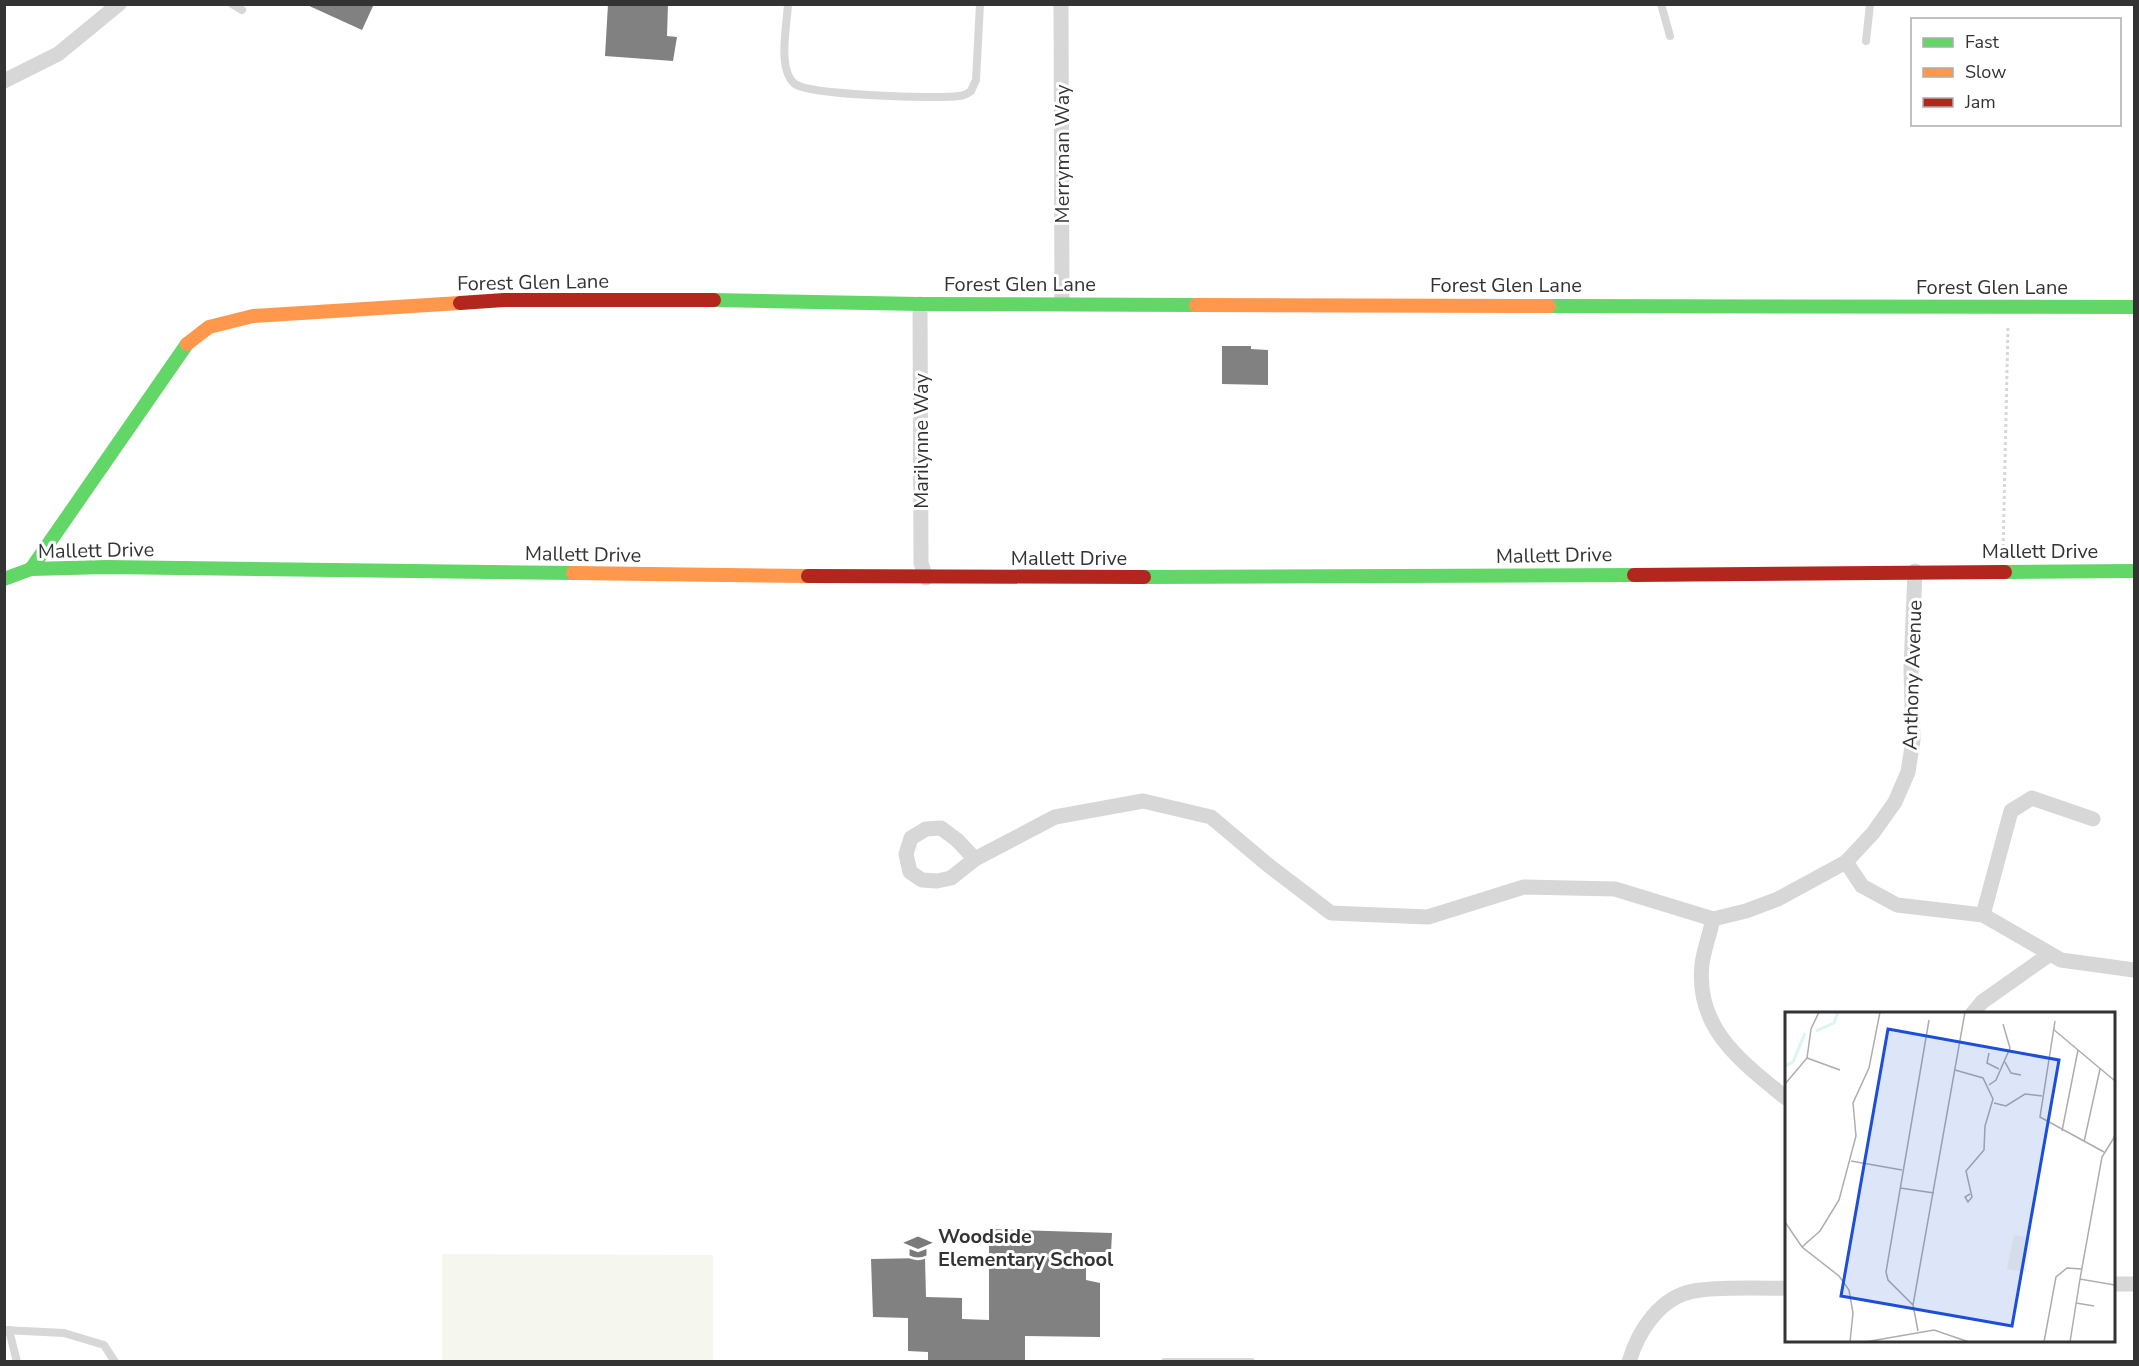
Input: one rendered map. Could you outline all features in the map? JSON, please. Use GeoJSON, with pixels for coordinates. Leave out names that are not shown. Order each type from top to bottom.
{"type":"FeatureCollection","features":[{"type":"Feature","properties":{"kind":"street"},"geometry":{"type":"LineString","coordinates":[[4,81],[58,54],[119,4]]}},
{"type":"Feature","properties":{"kind":"street","name":"Merryman Way"},"geometry":{"type":"LineString","coordinates":[[1061,4],[1062,303]]}},
{"type":"Feature","properties":{"kind":"street","name":"Forest Glen Lane"},"geometry":{"type":"LineString","coordinates":[[31,569],[189,340],[209,327],[253,316],[504,300],[2134,307]]}},
{"type":"Feature","properties":{"kind":"street","name":"Marilynne Way"},"geometry":{"type":"LineString","coordinates":[[920,303],[921,563],[926,578]]}},
{"type":"Feature","properties":{"kind":"street","name":"Mallett Drive"},"geometry":{"type":"LineString","coordinates":[[4,579],[31,569],[106,567],[926,578],[2134,571]]}},
{"type":"Feature","properties":{"kind":"street","name":"Anthony Avenue"},"geometry":{"type":"LineString","coordinates":[[1713,919],[1746,911],[1778,899],[1846,862],[1873,832],[1895,802],[1908,772],[1913,740],[1911,669],[1915,572]]}},
{"type":"Feature","properties":{"kind":"street"},"geometry":{"type":"LineString","coordinates":[[1983,915],[2011,811],[2031,798],[2093,819]]}},
{"type":"Feature","properties":{"kind":"street"},"geometry":{"type":"LineString","coordinates":[[975,859],[1055,816],[1143,801],[1211,817],[1268,865],[1331,913],[1428,917],[1524,887],[1615,889],[1713,919],[1702,965],[1703,994],[1707,1016],[1725,1044],[1740,1061],[1785,1097]]}},
{"type":"Feature","properties":{"kind":"street"},"geometry":{"type":"LineString","coordinates":[[1846,862],[1862,886],[1897,905],[1983,915],[2061,960],[2134,970]]}},
{"type":"Feature","properties":{"kind":"street"},"geometry":{"type":"LineString","coordinates":[[1974,1012],[1982,1002],[2050,954]]}},
{"type":"Feature","properties":{"kind":"street"},"geometry":{"type":"LineString","coordinates":[[2115,1284],[2134,1284]]}},
{"type":"Feature","properties":{"kind":"street"},"geometry":{"type":"LineString","coordinates":[[1629,1362],[1632,1350],[1647,1322],[1670,1300],[1693,1291],[1785,1288]]}},
{"type":"Feature","properties":{"kind":"lane"},"geometry":{"type":"LineString","coordinates":[[232,4],[242,10]]}},
{"type":"Feature","properties":{"kind":"lane"},"geometry":{"type":"LineString","coordinates":[[788,4],[784,61],[787,74],[795,85],[813,90],[858,94],[945,97],[962,96],[972,91],[976,80],[980,4]]}},
{"type":"Feature","properties":{"kind":"lane"},"geometry":{"type":"LineString","coordinates":[[1661,4],[1670,36]]}},
{"type":"Feature","properties":{"kind":"lane"},"geometry":{"type":"LineString","coordinates":[[1866,41],[1870,4]]}},
{"type":"Feature","properties":{"kind":"lane"},"geometry":{"type":"LineString","coordinates":[[18,1362],[7,1330],[64,1333],[104,1345],[115,1362]]}},
{"type":"Feature","properties":{"kind":"lane"},"geometry":{"type":"LineString","coordinates":[[1165,1362],[1251,1362]]}},
{"type":"Feature","properties":{"kind":"path"},"geometry":{"type":"LineString","coordinates":[[2003,559],[2008,306]]}},
{"type":"Feature","properties":{"kind":"shaded area"},"geometry":{"type":"Polygon","coordinates":[[[442,1254],[713,1255],[713,1361],[442,1361],[442,1254]]]}},
{"type":"Feature","properties":{"kind":"building"},"geometry":{"type":"Polygon","coordinates":[[[305,4],[374,4],[362,30],[305,4]]]}},
{"type":"Feature","properties":{"kind":"building"},"geometry":{"type":"Polygon","coordinates":[[[608,4],[668,4],[667,36],[677,37],[673,61],[605,56],[608,4]]]}},
{"type":"Feature","properties":{"kind":"building"},"geometry":{"type":"Polygon","coordinates":[[[1222,346],[1251,346],[1251,349],[1268,350],[1268,385],[1222,384],[1222,346]]]}},
{"type":"Feature","properties":{"kind":"building"},"geometry":{"type":"Polygon","coordinates":[[[989,1229],[1112,1233],[1111,1252],[1086,1252],[1086,1280],[1100,1283],[1100,1337],[1025,1336],[1025,1362],[928,1362],[928,1352],[908,1351],[908,1318],[873,1317],[871,1259],[925,1258],[926,1297],[962,1298],[962,1319],[989,1320],[989,1229]]]}},
{"type":"Feature","properties":{"kind":"traffic: fast"},"geometry":{"type":"LineString","coordinates":[[714,300],[920,304],[1196,305]]}},
{"type":"Feature","properties":{"kind":"traffic: fast"},"geometry":{"type":"LineString","coordinates":[[1549,306],[2134,307]]}},
{"type":"Feature","properties":{"kind":"traffic: fast"},"geometry":{"type":"LineString","coordinates":[[31,569],[187,344]]}},
{"type":"Feature","properties":{"kind":"traffic: fast"},"geometry":{"type":"LineString","coordinates":[[4,579],[31,569],[106,567],[573,573]]}},
{"type":"Feature","properties":{"kind":"traffic: fast"},"geometry":{"type":"LineString","coordinates":[[2005,572],[2134,571]]}},
{"type":"Feature","properties":{"kind":"traffic: fast"},"geometry":{"type":"LineString","coordinates":[[1144,577],[1634,575]]}},
{"type":"Feature","properties":{"kind":"traffic: slow"},"geometry":{"type":"LineString","coordinates":[[187,344],[209,327],[253,316],[460,303]]}},
{"type":"Feature","properties":{"kind":"traffic: slow"},"geometry":{"type":"LineString","coordinates":[[1196,305],[1549,306]]}},
{"type":"Feature","properties":{"kind":"traffic: slow"},"geometry":{"type":"LineString","coordinates":[[573,573],[808,576]]}},
{"type":"Feature","properties":{"kind":"traffic: jam"},"geometry":{"type":"LineString","coordinates":[[460,303],[504,300],[714,300]]}},
{"type":"Feature","properties":{"kind":"traffic: jam"},"geometry":{"type":"LineString","coordinates":[[1634,575],[2005,572]]}},
{"type":"Feature","properties":{"kind":"traffic: jam"},"geometry":{"type":"LineString","coordinates":[[808,576],[1144,577]]}},
{"type":"Feature","properties":{"kind":"place","name":"Woodside Elementary School"},"geometry":{"type":"Point","coordinates":[918,1247]}}]}
